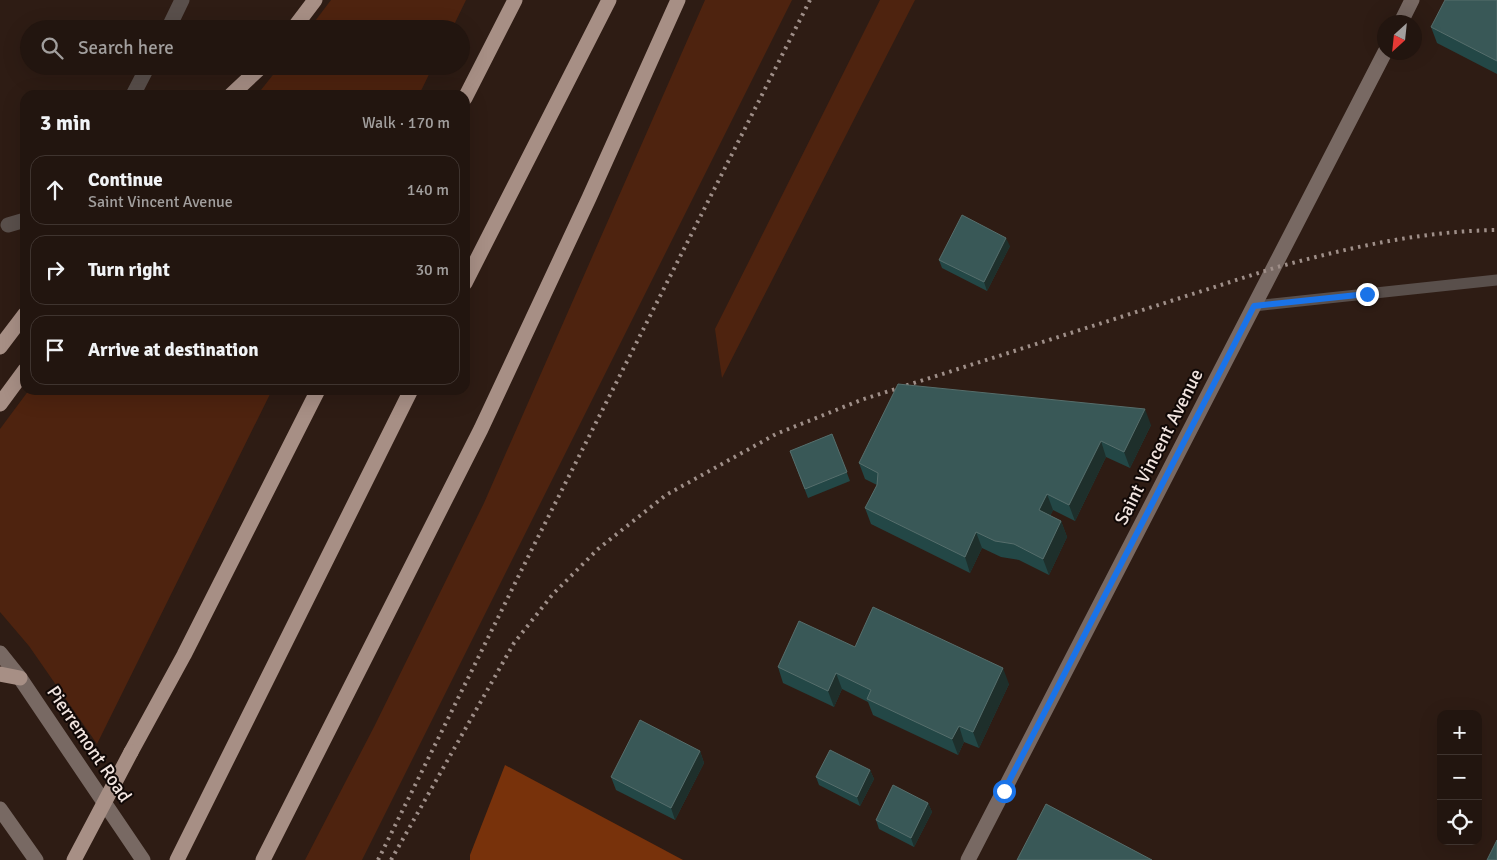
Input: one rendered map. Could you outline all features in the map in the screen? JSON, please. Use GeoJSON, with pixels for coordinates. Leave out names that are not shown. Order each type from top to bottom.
{"type":"FeatureCollection","features":[{"type":"Feature","properties":{"kind":"highway"},"geometry":{"type":"LineString","coordinates":[[300,20],[315,0]]}},
{"type":"Feature","properties":{"kind":"highway"},"geometry":{"type":"LineString","coordinates":[[469,90],[515,0]]}},
{"type":"Feature","properties":{"kind":"highway"},"geometry":{"type":"LineString","coordinates":[[470,273],[609,0]]}},
{"type":"Feature","properties":{"kind":"highway"},"geometry":{"type":"LineString","coordinates":[[264,859],[481,429],[593,189],[678,0]]}},
{"type":"Feature","properties":{"kind":"highway"},"geometry":{"type":"LineString","coordinates":[[237,90],[253,75]]}},
{"type":"Feature","properties":{"kind":"highway"},"geometry":{"type":"LineString","coordinates":[[245,90],[256,75]]}},
{"type":"Feature","properties":{"kind":"highway"},"geometry":{"type":"LineString","coordinates":[[0,347],[20,321]]}},
{"type":"Feature","properties":{"kind":"highway"},"geometry":{"type":"LineString","coordinates":[[0,404],[20,377]]}},
{"type":"Feature","properties":{"kind":"highway"},"geometry":{"type":"LineString","coordinates":[[74,860],[184,655],[315,395]]}},
{"type":"Feature","properties":{"kind":"highway"},"geometry":{"type":"LineString","coordinates":[[177,860],[409,395]]}},
{"type":"Feature","properties":{"kind":"highway"},"geometry":{"type":"LineString","coordinates":[[0,674],[20,678]]}},
{"type":"Feature","properties":{"kind":"street"},"geometry":{"type":"LineString","coordinates":[[172,20],[182,0]]}},
{"type":"Feature","properties":{"kind":"street"},"geometry":{"type":"LineString","coordinates":[[1404,15],[1412,0]]}},
{"type":"Feature","properties":{"kind":"street","name":"Saint Vincent Avenue"},"geometry":{"type":"LineString","coordinates":[[968,860],[1381,60]]}},
{"type":"Feature","properties":{"kind":"street"},"geometry":{"type":"LineString","coordinates":[[136,90],[143,75]]}},
{"type":"Feature","properties":{"kind":"street"},"geometry":{"type":"LineString","coordinates":[[8,225],[20,221]]}},
{"type":"Feature","properties":{"kind":"street","name":"Pierremont Road"},"geometry":{"type":"LineString","coordinates":[[0,653],[20,678],[143,860]]}},
{"type":"Feature","properties":{"kind":"street"},"geometry":{"type":"LineString","coordinates":[[0,809],[36,860]]}},
{"type":"Feature","properties":{"kind":"lane"},"geometry":{"type":"LineString","coordinates":[[1254,306],[1497,280]]}},
{"type":"Feature","properties":{"kind":"shaded area"},"geometry":{"type":"Polygon","coordinates":[[[331,0],[466,0],[456,20],[316,20],[331,0]]]}},
{"type":"Feature","properties":{"kind":"shaded area"},"geometry":{"type":"Polygon","coordinates":[[[705,0],[792,0],[362,860],[305,860],[375,725],[484,503],[705,0]]]}},
{"type":"Feature","properties":{"kind":"shaded area"},"geometry":{"type":"Polygon","coordinates":[[[880,0],[915,0],[722,378],[715,329],[880,0]]]}},
{"type":"Feature","properties":{"kind":"shaded area"},"geometry":{"type":"Polygon","coordinates":[[[273,75],[429,75],[421,90],[261,90],[273,75]]]}},
{"type":"Feature","properties":{"kind":"shaded area"},"geometry":{"type":"Polygon","coordinates":[[[25,395],[270,395],[97,744],[29,646],[0,612],[0,429],[25,395]]]}},
{"type":"Feature","properties":{"kind":"shaded area"},"geometry":{"type":"Polygon","coordinates":[[[505,765],[683,860],[470,860],[470,855],[505,765]]]}},
{"type":"Feature","properties":{"kind":"building"},"geometry":{"type":"Polygon","coordinates":[[[1445,0],[1497,0],[1497,61],[1431,27],[1445,0]]]}},
{"type":"Feature","properties":{"kind":"building"},"geometry":{"type":"Polygon","coordinates":[[[962,215],[1006,238],[984,282],[939,260],[962,215]]]}},
{"type":"Feature","properties":{"kind":"building"},"geometry":{"type":"Polygon","coordinates":[[[898,384],[1145,409],[1124,452],[1101,441],[1069,505],[1047,494],[1039,510],[1061,521],[1043,559],[1014,544],[995,541],[976,532],[965,557],[865,508],[877,485],[878,473],[859,463],[898,384]]]}},
{"type":"Feature","properties":{"kind":"building"},"geometry":{"type":"Polygon","coordinates":[[[832,434],[847,472],[805,489],[790,451],[832,434]]]}},
{"type":"Feature","properties":{"kind":"building"},"geometry":{"type":"Polygon","coordinates":[[[873,607],[1003,668],[973,732],[959,726],[952,739],[867,699],[871,690],[836,673],[828,691],[778,667],[799,621],[855,647],[873,607]]]}},
{"type":"Feature","properties":{"kind":"building"},"geometry":{"type":"Polygon","coordinates":[[[640,720],[700,751],[671,808],[611,777],[640,720]]]}},
{"type":"Feature","properties":{"kind":"building"},"geometry":{"type":"Polygon","coordinates":[[[830,750],[870,770],[857,797],[816,777],[830,750]]]}},
{"type":"Feature","properties":{"kind":"building"},"geometry":{"type":"Polygon","coordinates":[[[893,785],[928,803],[911,838],[876,820],[893,785]]]}},
{"type":"Feature","properties":{"kind":"building"},"geometry":{"type":"Polygon","coordinates":[[[1046,804],[1152,860],[1017,860],[1046,804]]]}},
{"type":"Feature","properties":{"kind":"building"},"geometry":{"type":"Polygon","coordinates":[[[1497,840],[1497,860],[1487,860],[1497,840]]]}},
{"type":"Feature","properties":{"kind":"railway"},"geometry":{"type":"LineString","coordinates":[[378,860],[530,553],[810,0]]}},
{"type":"Feature","properties":{"kind":"railway"},"geometry":{"type":"LineString","coordinates":[[391,860],[514,643],[553,594],[598,549],[666,495],[776,434],[861,400],[1274,268],[1329,254],[1412,237],[1497,230]]}},
{"type":"Feature","properties":{"kind":"route"},"geometry":{"type":"LineString","coordinates":[[1004,791],[1254,306],[1367,294]]}}]}
